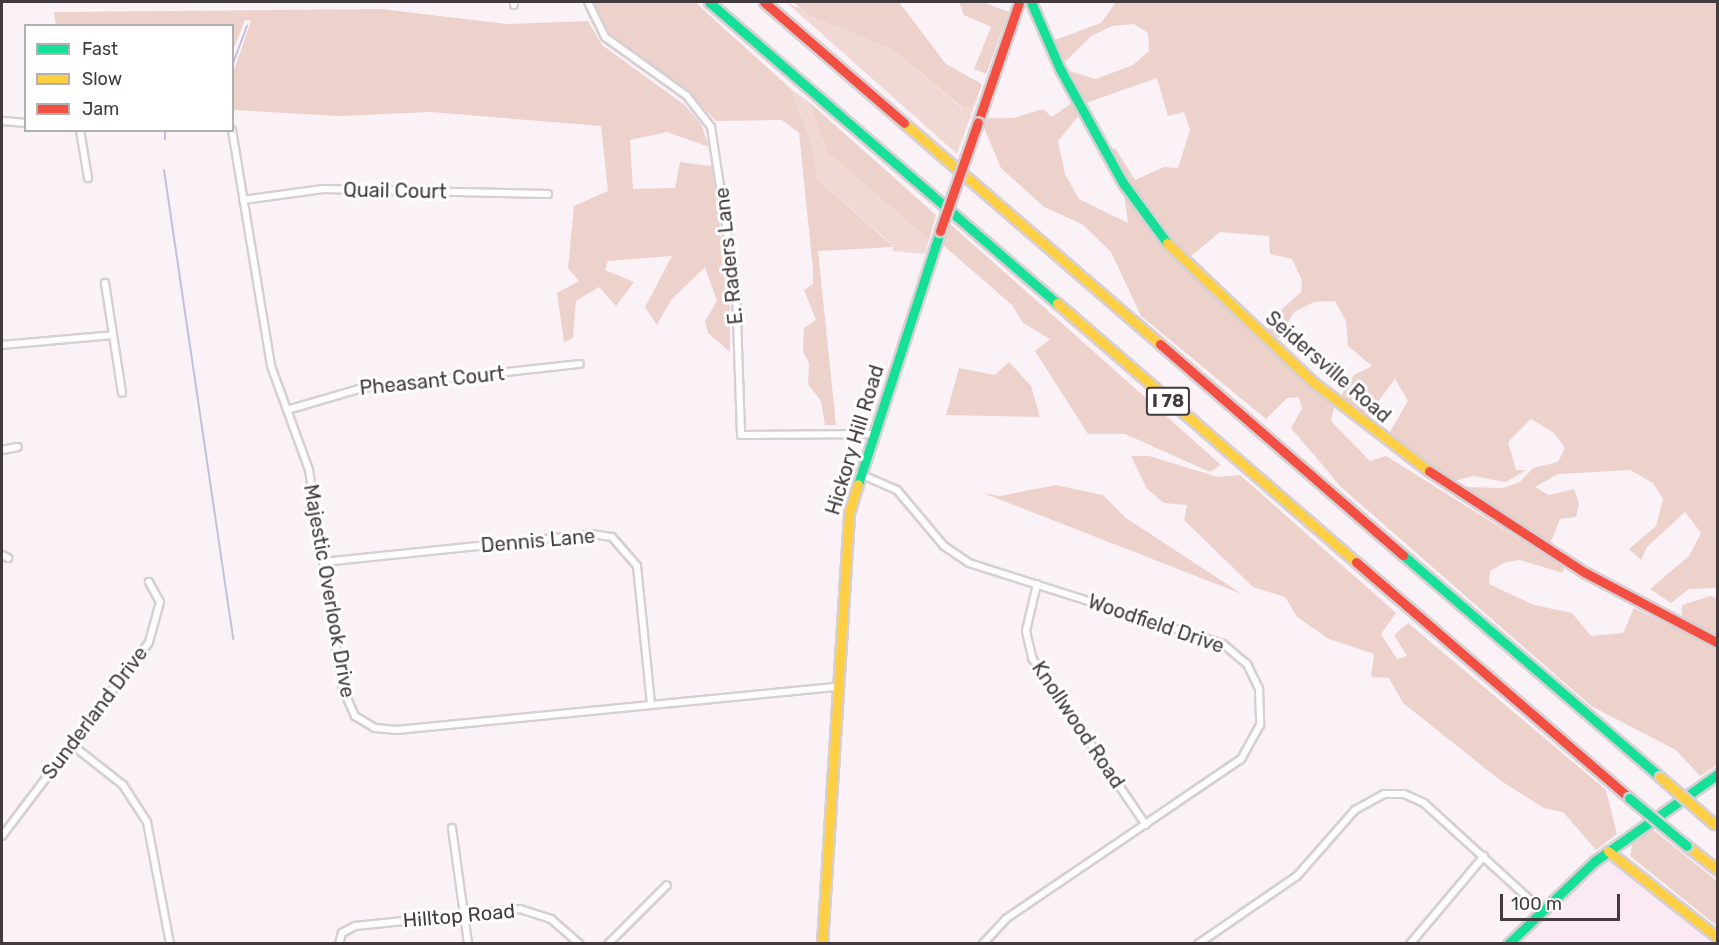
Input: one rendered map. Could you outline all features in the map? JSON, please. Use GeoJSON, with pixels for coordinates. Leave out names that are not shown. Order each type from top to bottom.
{"type":"FeatureCollection","features":[{"type":"Feature","properties":{"kind":"main road","name":"I 78"},"geometry":{"type":"LineString","coordinates":[[709,2],[1629,798],[1718,870]]}},
{"type":"Feature","properties":{"kind":"main road","name":"I 78"},"geometry":{"type":"LineString","coordinates":[[764,2],[1716,825]]}},
{"type":"Feature","properties":{"kind":"main road","name":"Hickory Hill Road"},"geometry":{"type":"LineString","coordinates":[[822,944],[844,549],[859,474],[1019,2]]}},
{"type":"Feature","properties":{"kind":"main road","name":"Seidersville Road"},"geometry":{"type":"LineString","coordinates":[[1031,2],[1060,69],[1124,183],[1167,243],[1212,288],[1313,382],[1400,452],[1584,572],[1718,643]]}},
{"type":"Feature","properties":{"kind":"main road"},"geometry":{"type":"LineString","coordinates":[[1508,944],[1540,909],[1608,851],[1718,774]]}},
{"type":"Feature","properties":{"kind":"main road"},"geometry":{"type":"LineString","coordinates":[[1608,851],[1718,938]]}},
{"type":"Feature","properties":{"kind":"street","name":"E. Raders Lane"},"geometry":{"type":"LineString","coordinates":[[588,2],[605,37],[687,96],[711,127],[736,291],[741,435],[872,434]]}},
{"type":"Feature","properties":{"kind":"street"},"geometry":{"type":"LineString","coordinates":[[2,122],[24,123]]}},
{"type":"Feature","properties":{"kind":"street"},"geometry":{"type":"LineString","coordinates":[[80,132],[88,178]]}},
{"type":"Feature","properties":{"kind":"street","name":"Majestic Overlook Drive"},"geometry":{"type":"LineString","coordinates":[[232,132],[271,366],[309,470],[345,700],[368,725],[397,730],[651,703],[837,687]]}},
{"type":"Feature","properties":{"kind":"street","name":"Quail Court"},"geometry":{"type":"LineString","coordinates":[[243,200],[323,189],[548,194]]}},
{"type":"Feature","properties":{"kind":"street"},"geometry":{"type":"LineString","coordinates":[[105,284],[122,393]]}},
{"type":"Feature","properties":{"kind":"street"},"geometry":{"type":"LineString","coordinates":[[2,345],[113,335]]}},
{"type":"Feature","properties":{"kind":"street","name":"Pheasant Court"},"geometry":{"type":"LineString","coordinates":[[287,410],[362,388],[580,364]]}},
{"type":"Feature","properties":{"kind":"street"},"geometry":{"type":"LineString","coordinates":[[2,450],[18,447]]}},
{"type":"Feature","properties":{"kind":"street","name":"Woodfield Drive"},"geometry":{"type":"LineString","coordinates":[[859,474],[897,490],[944,546],[969,563],[1223,644],[1241,657],[1256,681],[1261,715],[1248,750],[1146,825],[1006,920],[983,944]]}},
{"type":"Feature","properties":{"kind":"street","name":"Dennis Lane"},"geometry":{"type":"LineString","coordinates":[[323,561],[592,534],[612,537],[637,566],[651,703]]}},
{"type":"Feature","properties":{"kind":"street","name":"Sunderland Drive"},"geometry":{"type":"LineString","coordinates":[[2,836],[149,642],[159,602],[150,582]]}},
{"type":"Feature","properties":{"kind":"street","name":"Knollwood Road"},"geometry":{"type":"LineString","coordinates":[[1037,584],[1026,631],[1032,658],[1146,825]]}},
{"type":"Feature","properties":{"kind":"street"},"geometry":{"type":"LineString","coordinates":[[71,744],[123,785],[147,822],[170,944]]}},
{"type":"Feature","properties":{"kind":"street"},"geometry":{"type":"LineString","coordinates":[[1198,944],[1297,876],[1355,810],[1375,795],[1414,797],[1484,856],[1540,909]]}},
{"type":"Feature","properties":{"kind":"street"},"geometry":{"type":"LineString","coordinates":[[452,828],[468,944]]}},
{"type":"Feature","properties":{"kind":"street"},"geometry":{"type":"LineString","coordinates":[[1410,944],[1484,856]]}},
{"type":"Feature","properties":{"kind":"street"},"geometry":{"type":"LineString","coordinates":[[608,944],[667,885]]}},
{"type":"Feature","properties":{"kind":"street","name":"Hilltop Road"},"geometry":{"type":"LineString","coordinates":[[339,944],[342,933],[355,926],[464,914],[531,911],[551,919],[580,944]]}},
{"type":"Feature","properties":{"kind":"shaded area"},"geometry":{"type":"Polygon","coordinates":[[[593,2],[695,2],[791,89],[813,146],[818,180],[894,247],[818,251],[836,425],[825,425],[821,401],[808,384],[809,363],[803,352],[804,328],[816,320],[804,290],[813,284],[813,270],[799,133],[782,120],[716,121],[687,90],[604,30],[593,2]]]}},
{"type":"Feature","properties":{"kind":"shaded area"},"geometry":{"type":"Polygon","coordinates":[[[786,2],[892,49],[962,108],[975,104],[957,154],[786,2]]]}},
{"type":"Feature","properties":{"kind":"shaded area"},"geometry":{"type":"Polygon","coordinates":[[[793,2],[899,2],[946,64],[982,84],[975,104],[963,108],[892,49],[809,15],[793,2]]]}},
{"type":"Feature","properties":{"kind":"shaded area"},"geometry":{"type":"Polygon","coordinates":[[[959,2],[982,2],[1009,12],[986,74],[974,69],[991,27],[964,15],[959,2]]]}},
{"type":"Feature","properties":{"kind":"shaded area"},"geometry":{"type":"Polygon","coordinates":[[[1116,2],[1717,2],[1717,588],[1689,589],[1671,603],[1650,589],[1689,556],[1701,533],[1685,512],[1647,547],[1641,560],[1629,549],[1656,526],[1663,499],[1653,483],[1630,470],[1558,474],[1535,487],[1549,495],[1574,489],[1579,504],[1576,517],[1560,519],[1550,544],[1464,487],[1503,488],[1520,482],[1533,468],[1558,462],[1565,448],[1554,433],[1531,419],[1508,442],[1516,470],[1526,470],[1506,482],[1473,476],[1454,481],[1387,437],[1408,401],[1395,379],[1365,419],[1340,397],[1354,375],[1372,366],[1348,346],[1346,321],[1335,301],[1314,302],[1294,312],[1279,338],[1267,332],[1270,320],[1301,292],[1302,280],[1292,259],[1270,254],[1269,236],[1220,232],[1190,257],[1173,242],[1109,151],[1115,148],[1135,180],[1164,167],[1178,168],[1190,130],[1184,112],[1168,116],[1157,78],[1086,103],[1069,71],[1096,79],[1133,65],[1149,51],[1148,33],[1134,24],[1112,26],[1091,36],[1065,62],[1055,40],[1101,23],[1116,2]]]}},
{"type":"Feature","properties":{"kind":"shaded area"},"geometry":{"type":"Polygon","coordinates":[[[381,9],[507,24],[588,21],[602,45],[686,106],[701,124],[709,147],[667,132],[630,140],[633,189],[675,188],[680,162],[712,166],[730,302],[730,352],[708,333],[705,321],[717,301],[705,267],[671,300],[657,325],[645,307],[672,256],[608,261],[605,270],[634,282],[616,306],[599,287],[576,301],[573,338],[564,342],[557,293],[579,281],[568,268],[574,206],[608,191],[601,126],[430,112],[339,116],[234,110],[234,70],[251,21],[245,20],[234,48],[234,24],[56,24],[54,12],[381,9]]]}},
{"type":"Feature","properties":{"kind":"shaded area"},"geometry":{"type":"Polygon","coordinates":[[[791,89],[809,102],[827,152],[929,240],[925,254],[892,251],[894,246],[818,180],[813,146],[791,89]]]}},
{"type":"Feature","properties":{"kind":"shaded area"},"geometry":{"type":"Polygon","coordinates":[[[809,102],[936,215],[929,240],[827,152],[809,102]]]}},
{"type":"Feature","properties":{"kind":"shaded area"},"geometry":{"type":"Polygon","coordinates":[[[1073,102],[1080,114],[1058,141],[1065,174],[1079,199],[1128,223],[1124,193],[1183,266],[1334,408],[1331,421],[1370,461],[1386,456],[1564,567],[1563,573],[1520,560],[1506,562],[1490,571],[1489,584],[1534,605],[1572,613],[1591,636],[1623,633],[1634,608],[1717,649],[1717,765],[1700,776],[1676,750],[1591,706],[1341,487],[1291,428],[1302,409],[1299,397],[1287,398],[1266,419],[1141,316],[1111,252],[1082,224],[1044,207],[1001,168],[984,128],[988,118],[1013,118],[1043,109],[1052,117],[1073,102]]]}},
{"type":"Feature","properties":{"kind":"shaded area"},"geometry":{"type":"Polygon","coordinates":[[[949,223],[1221,465],[1210,472],[1125,434],[1088,434],[1035,351],[1050,339],[1023,323],[1012,305],[943,245],[949,223]]]}},
{"type":"Feature","properties":{"kind":"shaded area"},"geometry":{"type":"Polygon","coordinates":[[[1009,362],[1031,386],[1040,417],[946,415],[959,368],[995,375],[1009,362]]]}},
{"type":"Feature","properties":{"kind":"shaded area"},"geometry":{"type":"Polygon","coordinates":[[[1131,456],[1149,456],[1218,477],[1240,475],[1396,613],[1381,634],[1397,659],[1407,656],[1394,635],[1408,623],[1606,790],[1617,834],[1596,850],[1563,812],[1544,808],[1501,781],[1403,703],[1389,678],[1371,677],[1374,654],[1329,639],[1297,617],[1285,597],[1253,587],[1184,520],[1187,505],[1164,503],[1147,489],[1131,456]]]}},
{"type":"Feature","properties":{"kind":"shaded area"},"geometry":{"type":"Polygon","coordinates":[[[1056,485],[1103,495],[1126,518],[1242,594],[983,493],[1000,496],[1056,485]]]}},
{"type":"Feature","properties":{"kind":"shaded area"},"geometry":{"type":"Polygon","coordinates":[[[1710,596],[1717,598],[1717,637],[1682,618],[1682,605],[1710,596]]]}},
{"type":"Feature","properties":{"kind":"shaded area"},"geometry":{"type":"Polygon","coordinates":[[[1651,828],[1717,881],[1717,926],[1630,856],[1633,841],[1651,828]]]}},
{"type":"Feature","properties":{"kind":"shaded area"},"geometry":{"type":"Polygon","coordinates":[[[1602,862],[1611,862],[1712,943],[1515,944],[1602,862]]]}},
{"type":"Feature","properties":{"kind":"waterway"},"geometry":{"type":"LineString","coordinates":[[234,61],[247,26]]}},
{"type":"Feature","properties":{"kind":"waterway"},"geometry":{"type":"LineString","coordinates":[[165,132],[165,139]]}},
{"type":"Feature","properties":{"kind":"waterway"},"geometry":{"type":"LineString","coordinates":[[164,170],[233,639]]}},
{"type":"Feature","properties":{"kind":"traffic: fast"},"geometry":{"type":"LineString","coordinates":[[709,2],[1057,303]]}},
{"type":"Feature","properties":{"kind":"traffic: fast"},"geometry":{"type":"LineString","coordinates":[[1031,2],[1060,69],[1123,183],[1167,243]]}},
{"type":"Feature","properties":{"kind":"traffic: fast"},"geometry":{"type":"LineString","coordinates":[[858,484],[940,231]]}},
{"type":"Feature","properties":{"kind":"traffic: fast"},"geometry":{"type":"LineString","coordinates":[[1403,555],[1660,777]]}},
{"type":"Feature","properties":{"kind":"traffic: fast"},"geometry":{"type":"LineString","coordinates":[[1508,944],[1595,861],[1718,774]]}},
{"type":"Feature","properties":{"kind":"traffic: fast"},"geometry":{"type":"LineString","coordinates":[[1629,798],[1687,846]]}},
{"type":"Feature","properties":{"kind":"traffic: slow"},"geometry":{"type":"LineString","coordinates":[[904,123],[1160,344]]}},
{"type":"Feature","properties":{"kind":"traffic: slow"},"geometry":{"type":"LineString","coordinates":[[1167,243],[1313,382],[1429,471]]}},
{"type":"Feature","properties":{"kind":"traffic: slow"},"geometry":{"type":"LineString","coordinates":[[1057,303],[1356,562]]}},
{"type":"Feature","properties":{"kind":"traffic: slow"},"geometry":{"type":"LineString","coordinates":[[822,944],[849,513],[858,484]]}},
{"type":"Feature","properties":{"kind":"traffic: slow"},"geometry":{"type":"LineString","coordinates":[[1660,777],[1714,824]]}},
{"type":"Feature","properties":{"kind":"traffic: slow"},"geometry":{"type":"LineString","coordinates":[[1687,846],[1718,870]]}},
{"type":"Feature","properties":{"kind":"traffic: slow"},"geometry":{"type":"LineString","coordinates":[[1608,851],[1718,938]]}},
{"type":"Feature","properties":{"kind":"traffic: jam"},"geometry":{"type":"LineString","coordinates":[[764,2],[904,123]]}},
{"type":"Feature","properties":{"kind":"traffic: jam"},"geometry":{"type":"LineString","coordinates":[[978,122],[1019,2]]}},
{"type":"Feature","properties":{"kind":"traffic: jam"},"geometry":{"type":"LineString","coordinates":[[940,231],[978,122]]}},
{"type":"Feature","properties":{"kind":"traffic: jam"},"geometry":{"type":"LineString","coordinates":[[1160,344],[1403,555]]}},
{"type":"Feature","properties":{"kind":"traffic: jam"},"geometry":{"type":"LineString","coordinates":[[1429,471],[1584,572],[1718,643]]}},
{"type":"Feature","properties":{"kind":"traffic: jam"},"geometry":{"type":"LineString","coordinates":[[1356,562],[1629,798]]}}]}
